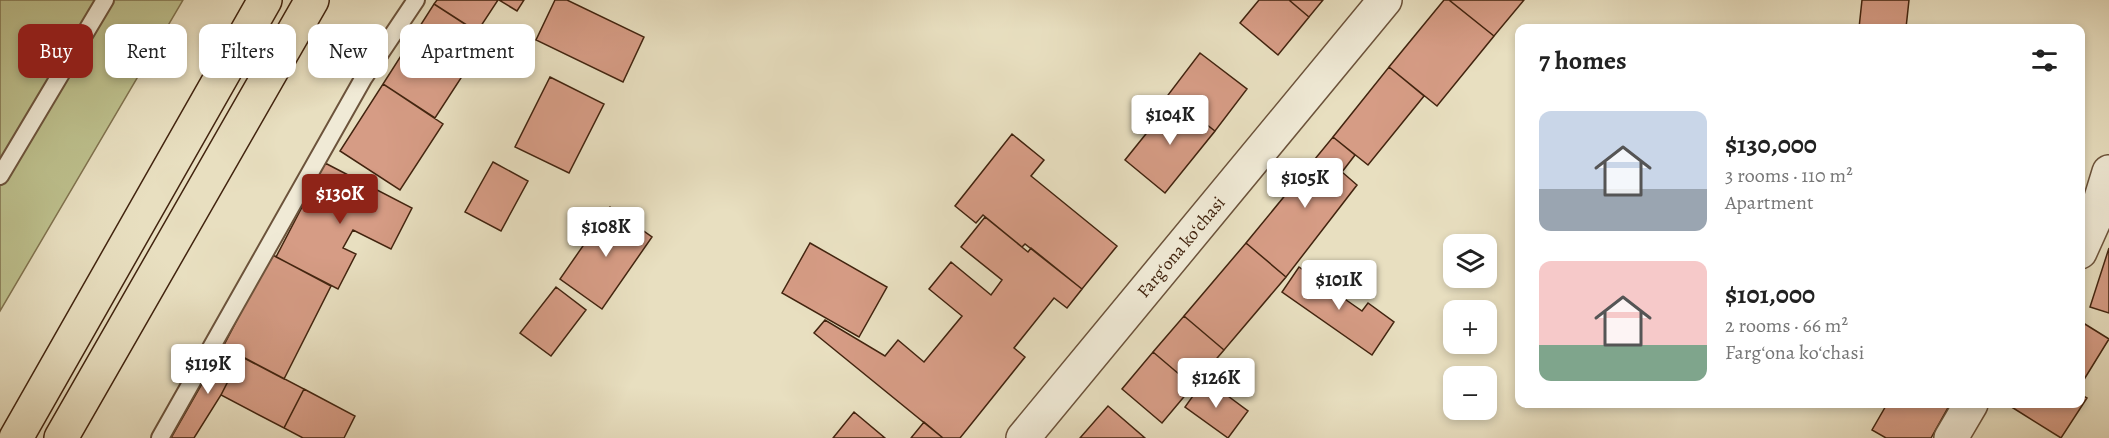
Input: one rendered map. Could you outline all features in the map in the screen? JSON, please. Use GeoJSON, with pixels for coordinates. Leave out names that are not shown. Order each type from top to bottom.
{"type":"FeatureCollection","features":[{"type":"Feature","properties":{"kind":"main road"},"geometry":{"type":"LineString","coordinates":[[16,438],[265,0]]}},
{"type":"Feature","properties":{"kind":"main road"},"geometry":{"type":"LineString","coordinates":[[61,438],[312,0]]}},
{"type":"Feature","properties":{"kind":"street","name":"Fargʻona koʻchasi"},"geometry":{"type":"LineString","coordinates":[[1023,438],[1384,0]]}},
{"type":"Feature","properties":{"kind":"street"},"geometry":{"type":"LineString","coordinates":[[2085,241],[2094,221],[2109,172]]}},
{"type":"Feature","properties":{"kind":"street"},"geometry":{"type":"LineString","coordinates":[[1951,438],[1969,408]]}},
{"type":"Feature","properties":{"kind":"lane"},"geometry":{"type":"LineString","coordinates":[[0,176],[105,0]]}},
{"type":"Feature","properties":{"kind":"lane"},"geometry":{"type":"LineString","coordinates":[[160,438],[363,79],[416,0]]}},
{"type":"Feature","properties":{"kind":"green space"},"geometry":{"type":"Polygon","coordinates":[[[0,0],[183,0],[169,24],[105,24],[105,78],[137,78],[0,311],[0,0]]]}},
{"type":"Feature","properties":{"kind":"building"},"geometry":{"type":"Polygon","coordinates":[[[437,0],[498,0],[482,24],[465,24],[434,4],[437,0]]]}},
{"type":"Feature","properties":{"kind":"building"},"geometry":{"type":"Polygon","coordinates":[[[499,0],[524,0],[517,11],[499,0]]]}},
{"type":"Feature","properties":{"kind":"building"},"geometry":{"type":"Polygon","coordinates":[[[555,0],[567,0],[644,37],[623,82],[536,40],[555,0]]]}},
{"type":"Feature","properties":{"kind":"building"},"geometry":{"type":"Polygon","coordinates":[[[1259,0],[1289,0],[1309,17],[1278,55],[1240,23],[1259,0]]]}},
{"type":"Feature","properties":{"kind":"building"},"geometry":{"type":"Polygon","coordinates":[[[1289,0],[1323,0],[1309,17],[1289,0]]]}},
{"type":"Feature","properties":{"kind":"building"},"geometry":{"type":"Polygon","coordinates":[[[1444,0],[1449,0],[1494,36],[1437,106],[1389,67],[1444,0]]]}},
{"type":"Feature","properties":{"kind":"building"},"geometry":{"type":"Polygon","coordinates":[[[1449,0],[1524,0],[1494,36],[1449,0]]]}},
{"type":"Feature","properties":{"kind":"building"},"geometry":{"type":"Polygon","coordinates":[[[1862,0],[1909,0],[1906,24],[1859,24],[1862,0]]]}},
{"type":"Feature","properties":{"kind":"building"},"geometry":{"type":"Polygon","coordinates":[[[434,4],[465,24],[421,24],[434,4]]]}},
{"type":"Feature","properties":{"kind":"building"},"geometry":{"type":"Polygon","coordinates":[[[1200,53],[1247,89],[1215,131],[1168,95],[1200,53]]]}},
{"type":"Feature","properties":{"kind":"building"},"geometry":{"type":"Polygon","coordinates":[[[400,57],[400,78],[461,78],[435,118],[383,84],[400,57]]]}},
{"type":"Feature","properties":{"kind":"building"},"geometry":{"type":"Polygon","coordinates":[[[1389,67],[1424,96],[1368,165],[1333,137],[1389,67]]]}},
{"type":"Feature","properties":{"kind":"building"},"geometry":{"type":"Polygon","coordinates":[[[550,77],[604,104],[569,173],[515,147],[550,77]]]}},
{"type":"Feature","properties":{"kind":"building"},"geometry":{"type":"Polygon","coordinates":[[[383,84],[443,124],[400,190],[340,151],[383,84]]]}},
{"type":"Feature","properties":{"kind":"building"},"geometry":{"type":"Polygon","coordinates":[[[1174,99],[1215,131],[1165,193],[1125,160],[1174,99]]]}},
{"type":"Feature","properties":{"kind":"building"},"geometry":{"type":"Polygon","coordinates":[[[1012,134],[1044,160],[1031,176],[1117,246],[1082,289],[1025,244],[1022,247],[983,215],[976,223],[955,206],[1012,134]]]}},
{"type":"Feature","properties":{"kind":"building"},"geometry":{"type":"Polygon","coordinates":[[[1333,137],[1355,155],[1342,172],[1357,185],[1286,277],[1246,243],[1333,137]]]}},
{"type":"Feature","properties":{"kind":"building"},"geometry":{"type":"Polygon","coordinates":[[[493,162],[528,181],[501,231],[465,212],[493,162]]]}},
{"type":"Feature","properties":{"kind":"building"},"geometry":{"type":"Polygon","coordinates":[[[325,163],[412,208],[391,249],[353,230],[343,248],[356,254],[338,289],[276,257],[325,163]]]}},
{"type":"Feature","properties":{"kind":"building"},"geometry":{"type":"Polygon","coordinates":[[[610,207],[652,237],[602,309],[560,279],[610,207]]]}},
{"type":"Feature","properties":{"kind":"building"},"geometry":{"type":"Polygon","coordinates":[[[985,217],[1028,252],[1031,248],[1082,289],[1067,308],[1054,298],[1014,348],[1025,357],[960,438],[943,438],[814,333],[825,320],[885,356],[898,340],[924,362],[962,316],[929,289],[951,262],[991,295],[1002,280],[961,247],[985,217]]]}},
{"type":"Feature","properties":{"kind":"building"},"geometry":{"type":"Polygon","coordinates":[[[810,243],[887,287],[859,337],[782,293],[810,243]]]}},
{"type":"Feature","properties":{"kind":"building"},"geometry":{"type":"Polygon","coordinates":[[[1246,243],[1286,277],[1224,350],[1184,316],[1246,243]]]}},
{"type":"Feature","properties":{"kind":"building"},"geometry":{"type":"Polygon","coordinates":[[[2109,248],[2109,313],[2090,307],[2109,248]]]}},
{"type":"Feature","properties":{"kind":"building"},"geometry":{"type":"Polygon","coordinates":[[[271,254],[331,286],[284,379],[223,347],[271,254]]]}},
{"type":"Feature","properties":{"kind":"building"},"geometry":{"type":"Polygon","coordinates":[[[1299,267],[1362,311],[1368,303],[1394,322],[1372,355],[1282,292],[1299,267]]]}},
{"type":"Feature","properties":{"kind":"building"},"geometry":{"type":"Polygon","coordinates":[[[556,287],[586,310],[551,356],[520,333],[556,287]]]}},
{"type":"Feature","properties":{"kind":"building"},"geometry":{"type":"Polygon","coordinates":[[[1184,316],[1224,350],[1193,386],[1153,352],[1184,316]]]}},
{"type":"Feature","properties":{"kind":"building"},"geometry":{"type":"Polygon","coordinates":[[[2085,324],[2109,339],[2085,378],[2085,324]]]}},
{"type":"Feature","properties":{"kind":"building"},"geometry":{"type":"Polygon","coordinates":[[[223,347],[241,356],[221,395],[194,438],[171,438],[223,347]]]}},
{"type":"Feature","properties":{"kind":"building"},"geometry":{"type":"Polygon","coordinates":[[[1153,352],[1193,386],[1162,423],[1122,389],[1153,352]]]}},
{"type":"Feature","properties":{"kind":"building"},"geometry":{"type":"Polygon","coordinates":[[[241,356],[304,389],[284,428],[221,395],[241,356]]]}},
{"type":"Feature","properties":{"kind":"building"},"geometry":{"type":"Polygon","coordinates":[[[1205,379],[1248,411],[1228,438],[1185,407],[1205,379]]]}},
{"type":"Feature","properties":{"kind":"building"},"geometry":{"type":"Polygon","coordinates":[[[304,389],[355,416],[344,438],[303,438],[284,428],[304,389]]]}},
{"type":"Feature","properties":{"kind":"building"},"geometry":{"type":"Polygon","coordinates":[[[1108,406],[1145,438],[1080,438],[1108,406]]]}},
{"type":"Feature","properties":{"kind":"building"},"geometry":{"type":"Polygon","coordinates":[[[1885,408],[1948,408],[1931,438],[1886,438],[1872,430],[1885,408]]]}},
{"type":"Feature","properties":{"kind":"building"},"geometry":{"type":"Polygon","coordinates":[[[2013,408],[2080,408],[2061,438],[2013,408]]]}},
{"type":"Feature","properties":{"kind":"building"},"geometry":{"type":"Polygon","coordinates":[[[854,412],[885,438],[833,438],[854,412]]]}},
{"type":"Feature","properties":{"kind":"building"},"geometry":{"type":"Polygon","coordinates":[[[924,422],[943,438],[911,438],[924,422]]]}}]}
